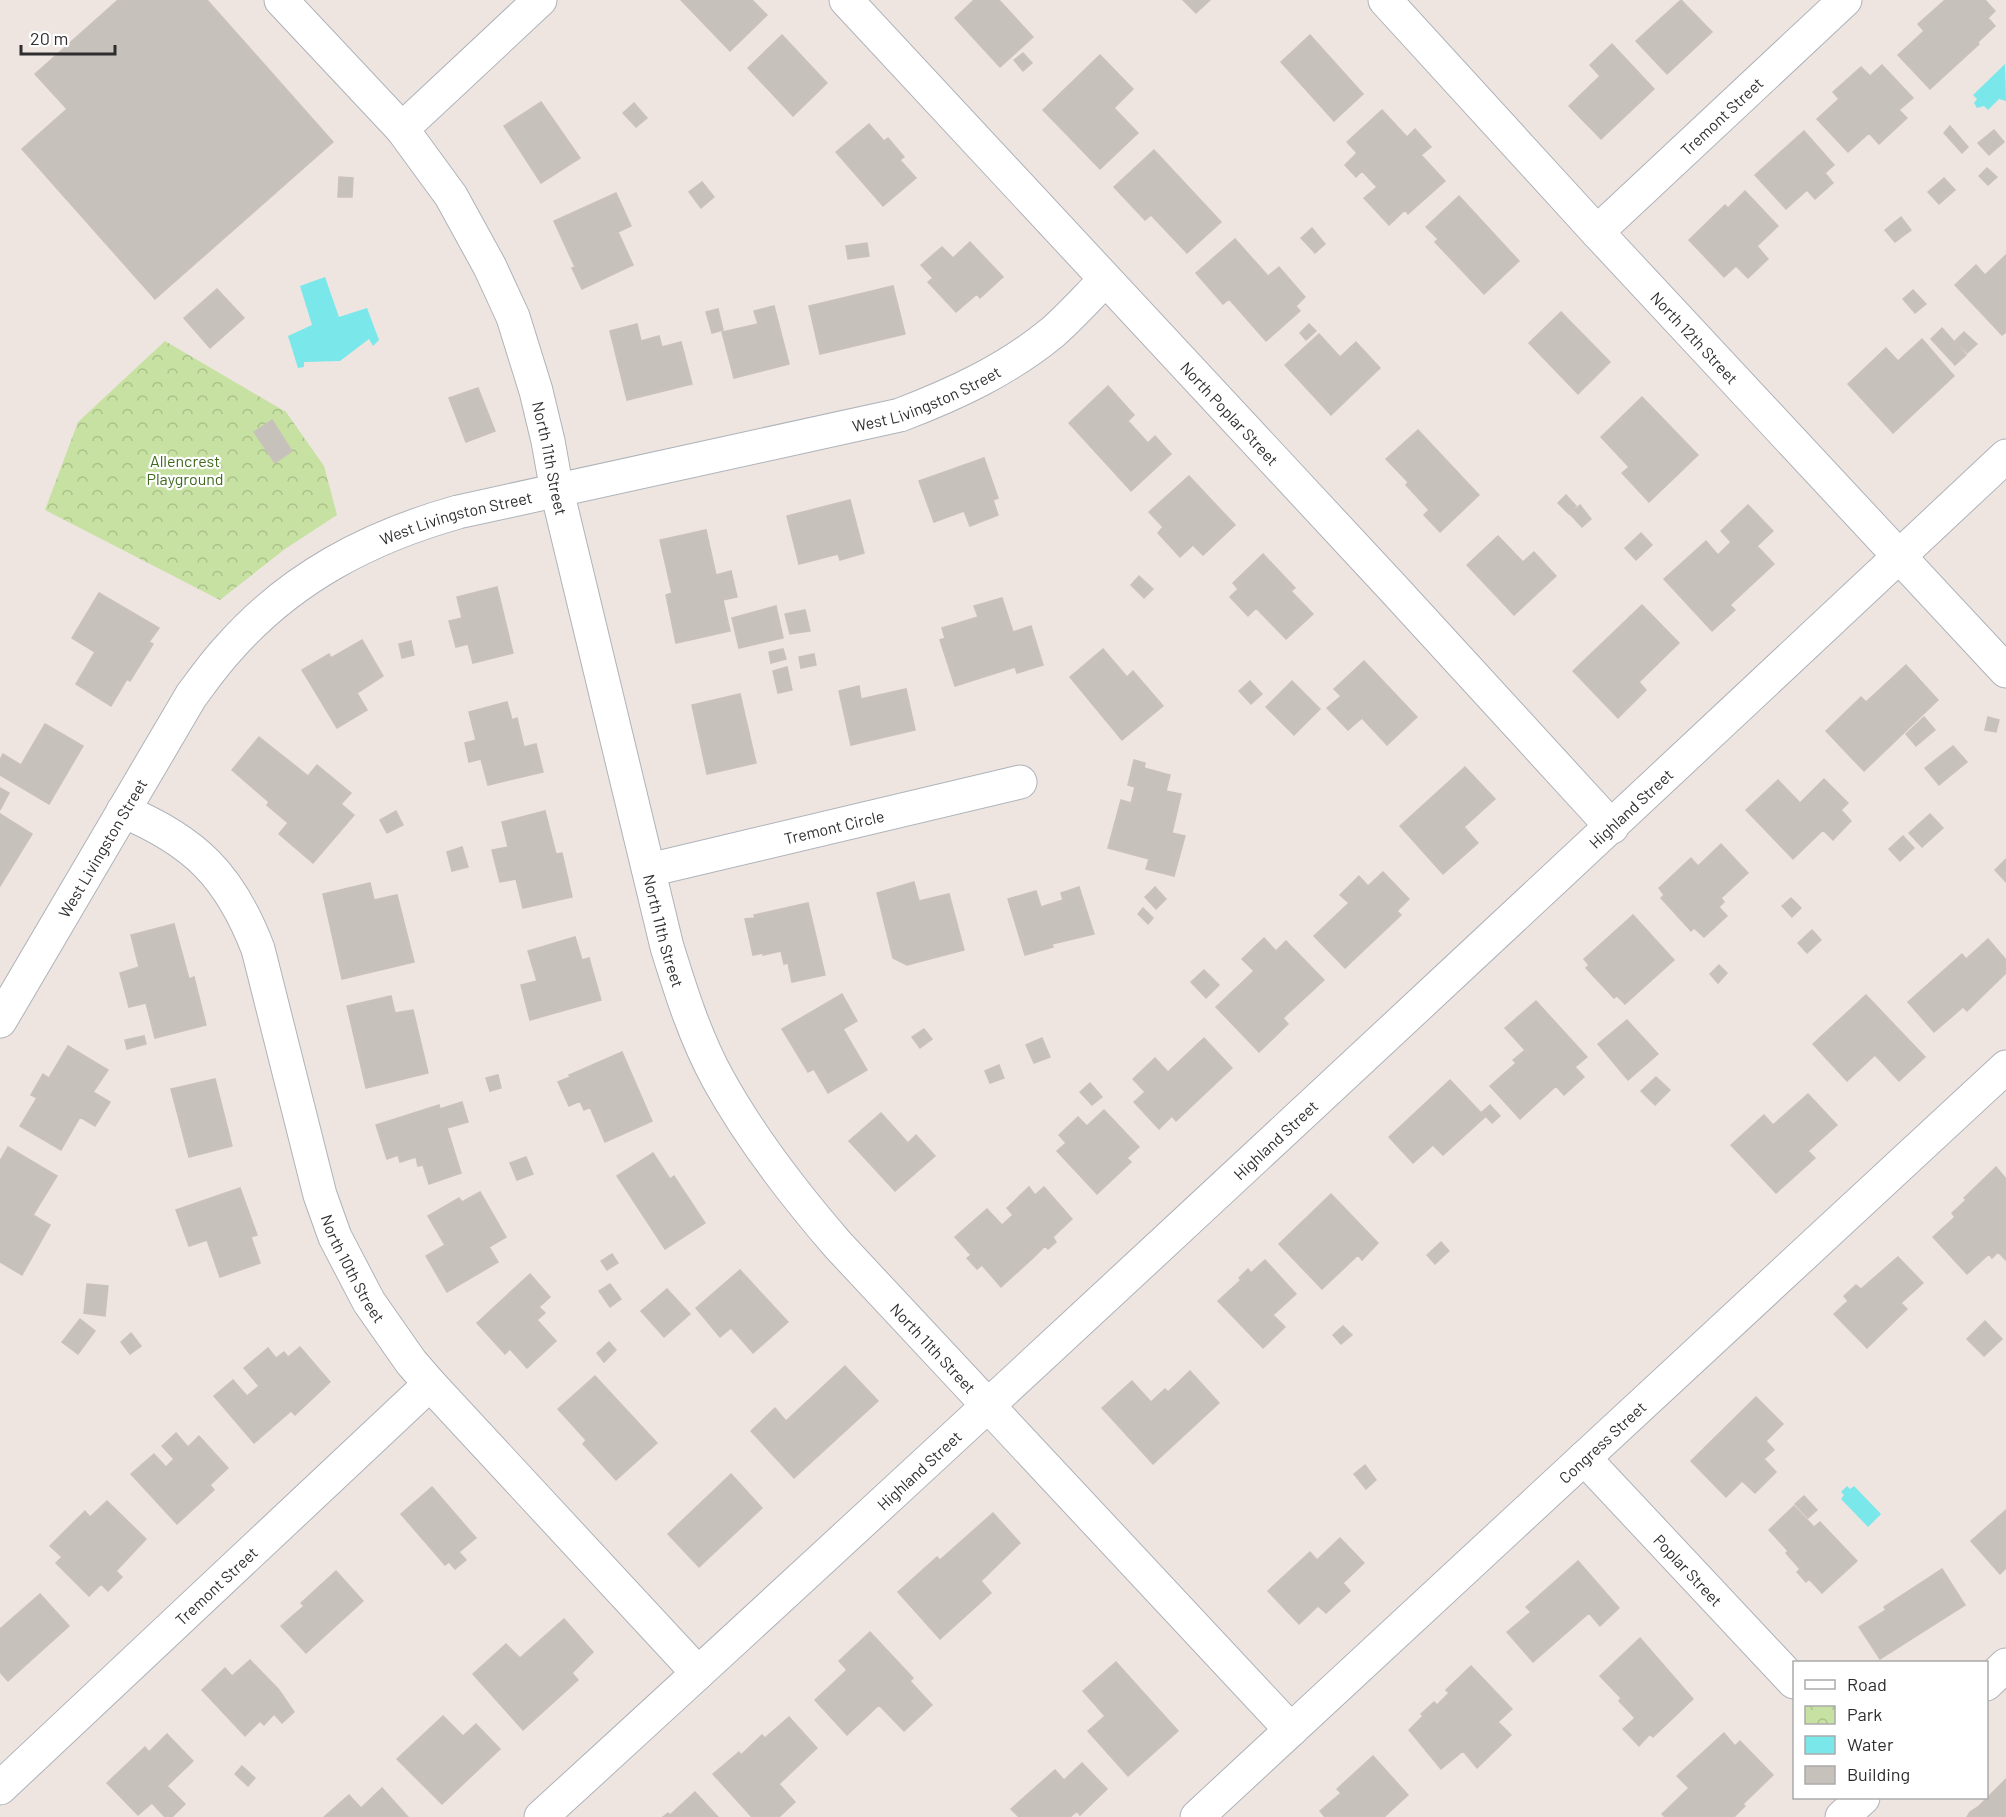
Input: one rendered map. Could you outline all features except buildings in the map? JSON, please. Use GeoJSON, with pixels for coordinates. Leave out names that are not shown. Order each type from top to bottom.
{"type":"FeatureCollection","features":[{"type":"Feature","properties":{"kind":"street","name":"North 11th Street"},"geometry":{"type":"LineString","coordinates":[[282,0],[402,129],[451,196],[490,267],[513,317],[536,391],[557,491],[667,947],[688,1013],[717,1077],[744,1124],[798,1198],[831,1237],[1291,1730]]}},
{"type":"Feature","properties":{"kind":"street"},"geometry":{"type":"LineString","coordinates":[[402,129],[540,0]]}},
{"type":"Feature","properties":{"kind":"street","name":"North Poplar Street"},"geometry":{"type":"LineString","coordinates":[[846,0],[1612,827]]}},
{"type":"Feature","properties":{"kind":"street","name":"North 12th Street"},"geometry":{"type":"LineString","coordinates":[[1385,0],[1597,232],[2006,671]]}},
{"type":"Feature","properties":{"kind":"street","name":"Tremont Street"},"geometry":{"type":"LineString","coordinates":[[1597,232],[1845,0]]}},
{"type":"Feature","properties":{"kind":"street","name":"West Livingston Street"},"geometry":{"type":"LineString","coordinates":[[0,1021],[191,696],[228,648],[271,606],[312,576],[359,548],[415,524],[458,512],[900,415],[954,394],[1006,366],[1053,332],[1105,280]]}},
{"type":"Feature","properties":{"kind":"street","name":"Highland Street"},"geometry":{"type":"LineString","coordinates":[[541,1817],[1612,827],[2006,456]]}},
{"type":"Feature","properties":{"kind":"street","name":"Tremont Circle"},"geometry":{"type":"LineString","coordinates":[[650,870],[1020,782]]}},
{"type":"Feature","properties":{"kind":"street","name":"North 10th Street"},"geometry":{"type":"LineString","coordinates":[[123,811],[156,825],[192,849],[222,879],[245,916],[258,949],[320,1195],[334,1237],[369,1302],[411,1362],[430,1384],[698,1673]]}},
{"type":"Feature","properties":{"kind":"street","name":"Congress Street"},"geometry":{"type":"LineString","coordinates":[[1197,1817],[2006,1067]]}},
{"type":"Feature","properties":{"kind":"street","name":"Tremont Street"},"geometry":{"type":"LineString","coordinates":[[0,1788],[430,1384]]}},
{"type":"Feature","properties":{"kind":"street","name":"Poplar Street"},"geometry":{"type":"LineString","coordinates":[[1584,1458],[1793,1681]]}},
{"type":"Feature","properties":{"kind":"street"},"geometry":{"type":"LineString","coordinates":[[1988,1682],[2006,1665]]}},
{"type":"Feature","properties":{"kind":"street"},"geometry":{"type":"LineString","coordinates":[[1842,1817],[1861,1799]]}},
{"type":"Feature","properties":{"kind":"green space","name":"Allencrest Playground"},"geometry":{"type":"Polygon","coordinates":[[[165,341],[286,412],[324,466],[337,515],[285,549],[220,600],[45,510],[78,422],[165,341]]]}},
{"type":"Feature","properties":{"kind":"water"},"geometry":{"type":"Polygon","coordinates":[[[2005,64],[2006,101],[1999,99],[1988,110],[1984,106],[1977,108],[1974,103],[1977,99],[1973,95],[2005,64]]]}},
{"type":"Feature","properties":{"kind":"water"},"geometry":{"type":"Polygon","coordinates":[[[325,277],[339,317],[367,308],[379,340],[373,346],[369,339],[340,361],[304,362],[304,367],[298,368],[288,336],[312,325],[300,286],[325,277]]]}},
{"type":"Feature","properties":{"kind":"water"},"geometry":{"type":"Polygon","coordinates":[[[1847,1486],[1850,1489],[1854,1486],[1881,1514],[1868,1527],[1841,1499],[1844,1495],[1841,1492],[1847,1486]]]}}]}
